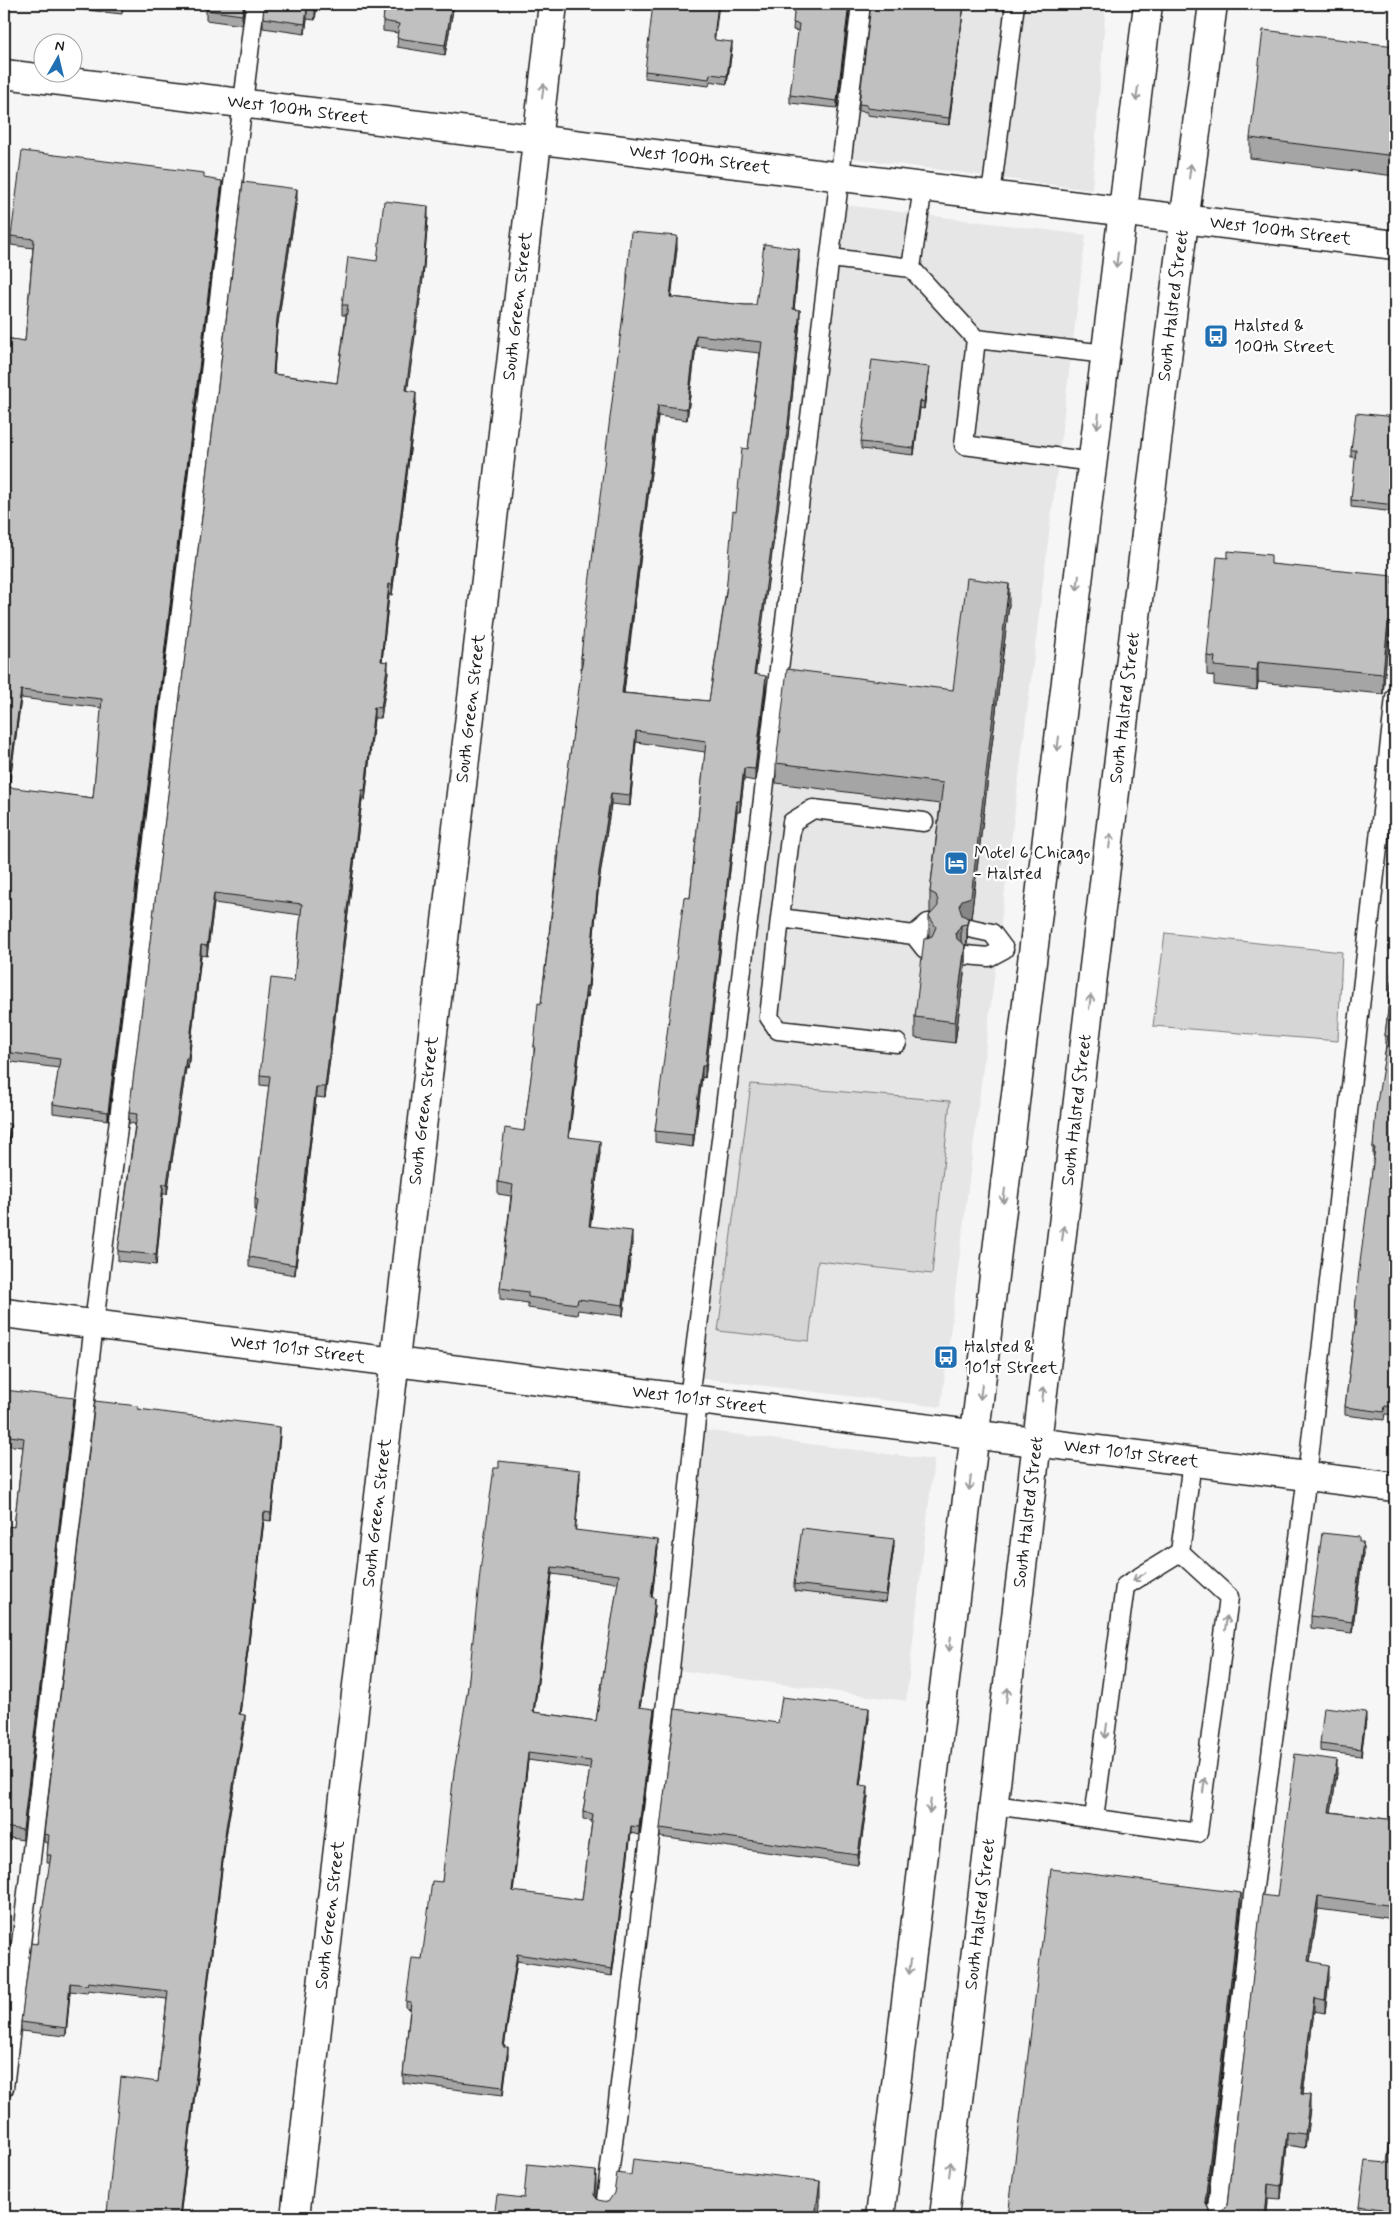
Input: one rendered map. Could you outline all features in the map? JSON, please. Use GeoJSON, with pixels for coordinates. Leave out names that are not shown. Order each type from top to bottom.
{"type":"FeatureCollection","features":[{"type":"Feature","properties":{"kind":"street","name":"South Green Street"},"geometry":{"type":"LineString","coordinates":[[295,2217],[554,4]]}},
{"type":"Feature","properties":{"kind":"street"},"geometry":{"type":"LineString","coordinates":[[880,2217],[1148,4]]}},
{"type":"Feature","properties":{"kind":"street","name":"South Halsted Street"},"geometry":{"type":"LineString","coordinates":[[944,2217],[1184,219],[1213,4]]}},
{"type":"Feature","properties":{"kind":"street","name":"West 100th Street"},"geometry":{"type":"LineString","coordinates":[[4,74],[1395,245]]}},
{"type":"Feature","properties":{"kind":"street","name":"West 101st Street"},"geometry":{"type":"LineString","coordinates":[[4,1313],[1395,1487]]}},
{"type":"Feature","properties":{"kind":"lane"},"geometry":{"type":"LineString","coordinates":[[4,2088],[94,1324],[255,4]]}},
{"type":"Feature","properties":{"kind":"lane"},"geometry":{"type":"LineString","coordinates":[[604,2217],[670,1669],[693,1399],[861,4]]}},
{"type":"Feature","properties":{"kind":"lane"},"geometry":{"type":"LineString","coordinates":[[991,195],[1014,4]]}},
{"type":"Feature","properties":{"kind":"lane"},"geometry":{"type":"LineString","coordinates":[[911,268],[923,187]]}},
{"type":"Feature","properties":{"kind":"lane"},"geometry":{"type":"LineString","coordinates":[[831,258],[911,268],[976,339],[1106,354]]}},
{"type":"Feature","properties":{"kind":"lane"},"geometry":{"type":"LineString","coordinates":[[976,339],[964,445],[1093,462]]}},
{"type":"Feature","properties":{"kind":"lane"},"geometry":{"type":"LineString","coordinates":[[1216,2217],[1254,1895],[1307,1476],[1395,697]]}},
{"type":"Feature","properties":{"kind":"lane"},"geometry":{"type":"LineString","coordinates":[[897,1043],[778,1030],[769,1017],[780,918],[792,822],[813,809],[924,822]]}},
{"type":"Feature","properties":{"kind":"lane"},"geometry":{"type":"LineString","coordinates":[[780,918],[914,935],[925,949]]}},
{"type":"Feature","properties":{"kind":"lane"},"geometry":{"type":"LineString","coordinates":[[914,935],[928,923]]}},
{"type":"Feature","properties":{"kind":"lane"},"geometry":{"type":"LineString","coordinates":[[969,928],[992,932],[1004,949]]}},
{"type":"Feature","properties":{"kind":"lane"},"geometry":{"type":"LineString","coordinates":[[966,955],[989,957],[1004,949],[1033,952]]}},
{"type":"Feature","properties":{"kind":"lane"},"geometry":{"type":"LineString","coordinates":[[1180,1552],[1192,1462]]}},
{"type":"Feature","properties":{"kind":"lane"},"geometry":{"type":"LineString","coordinates":[[1094,1818],[1125,1586],[1180,1552]]}},
{"type":"Feature","properties":{"kind":"lane"},"geometry":{"type":"LineString","coordinates":[[994,1805],[1198,1833],[1229,1597],[1180,1552]]}},
{"type":"Feature","properties":{"kind":"shaded area"},"geometry":{"type":"Polygon","coordinates":[[[861,4],[1106,4],[1092,190],[843,157],[861,4]]]}},
{"type":"Feature","properties":{"kind":"shaded area"},"geometry":{"type":"Polygon","coordinates":[[[837,204],[1086,235],[941,1407],[692,1377],[837,204]]]}},
{"type":"Feature","properties":{"kind":"shaded area"},"geometry":{"type":"Polygon","coordinates":[[[1165,933],[1342,952],[1338,1041],[1153,1026],[1165,933]]]}},
{"type":"Feature","properties":{"kind":"shaded area"},"geometry":{"type":"Polygon","coordinates":[[[751,1084],[950,1101],[932,1274],[818,1261],[809,1341],[718,1331],[751,1084]]]}},
{"type":"Feature","properties":{"kind":"shaded area"},"geometry":{"type":"Polygon","coordinates":[[[694,1429],[934,1460],[906,1701],[670,1669],[694,1429]]]}},
{"type":"Feature","properties":{"kind":"building"},"geometry":{"type":"Polygon","coordinates":[[[207,4],[244,4],[242,15],[206,10],[207,4]]]}},
{"type":"Feature","properties":{"kind":"building"},"geometry":{"type":"Polygon","coordinates":[[[264,4],[316,4],[315,10],[307,9],[305,24],[263,18],[264,4]]]}},
{"type":"Feature","properties":{"kind":"building"},"geometry":{"type":"Polygon","coordinates":[[[385,4],[452,4],[445,45],[397,38],[399,24],[383,21],[385,4]]]}},
{"type":"Feature","properties":{"kind":"building"},"geometry":{"type":"Polygon","coordinates":[[[653,4],[718,4],[715,40],[732,42],[727,76],[710,74],[709,79],[645,71],[653,4]]]}},
{"type":"Feature","properties":{"kind":"building"},"geometry":{"type":"Polygon","coordinates":[[[795,4],[849,4],[837,101],[790,95],[799,24],[793,23],[795,4]]]}},
{"type":"Feature","properties":{"kind":"building"},"geometry":{"type":"Polygon","coordinates":[[[871,4],[964,4],[949,118],[867,108],[867,105],[859,104],[871,4]]]}},
{"type":"Feature","properties":{"kind":"building"},"geometry":{"type":"Polygon","coordinates":[[[1263,30],[1395,46],[1395,156],[1250,138],[1263,30]]]}},
{"type":"Feature","properties":{"kind":"building"},"geometry":{"type":"Polygon","coordinates":[[[22,151],[204,173],[204,178],[222,181],[108,1112],[53,1104],[60,1059],[4,1052],[4,338],[25,341],[34,239],[11,236],[22,151]],[[21,690],[8,787],[93,798],[102,699],[21,690]]]}},
{"type":"Feature","properties":{"kind":"building"},"geometry":{"type":"Polygon","coordinates":[[[243,182],[297,189],[277,319],[273,374],[337,383],[348,305],[342,305],[348,257],[377,261],[384,201],[428,206],[423,268],[406,390],[416,392],[392,585],[389,584],[381,661],[388,662],[381,708],[374,707],[365,790],[362,790],[325,1087],[316,1087],[295,1265],[249,1257],[258,1200],[255,1199],[270,1076],[260,1075],[271,978],[294,981],[302,904],[214,893],[207,946],[201,945],[188,1058],[186,1058],[167,1184],[163,1184],[156,1255],[118,1251],[137,1114],[129,1113],[243,182]]]}},
{"type":"Feature","properties":{"kind":"building"},"geometry":{"type":"Polygon","coordinates":[[[631,232],[677,236],[670,297],[756,305],[764,244],[799,249],[793,309],[800,310],[788,424],[754,674],[766,676],[755,769],[744,768],[740,801],[737,801],[705,1066],[702,1066],[693,1135],[655,1131],[684,897],[690,898],[706,741],[636,731],[630,795],[611,793],[599,871],[588,986],[586,986],[568,1137],[600,1141],[589,1226],[632,1231],[623,1305],[578,1299],[577,1304],[528,1297],[528,1292],[500,1288],[513,1185],[498,1182],[505,1128],[524,1131],[535,1046],[538,1003],[541,1004],[559,852],[557,852],[583,658],[581,658],[585,616],[631,232]],[[696,335],[687,409],[658,405],[622,693],[709,701],[726,593],[733,511],[736,512],[742,448],[748,449],[762,342],[696,335]]]}},
{"type":"Feature","properties":{"kind":"building"},"geometry":{"type":"Polygon","coordinates":[[[872,360],[929,367],[924,402],[920,401],[914,448],[861,442],[872,360]]]}},
{"type":"Feature","properties":{"kind":"building"},"geometry":{"type":"Polygon","coordinates":[[[1356,413],[1395,417],[1395,505],[1351,500],[1356,450],[1351,450],[1356,413]]]}},
{"type":"Feature","properties":{"kind":"building"},"geometry":{"type":"Polygon","coordinates":[[[1228,551],[1271,555],[1271,564],[1393,576],[1392,584],[1395,584],[1395,623],[1388,622],[1383,674],[1258,662],[1257,670],[1214,666],[1215,657],[1207,656],[1217,557],[1228,558],[1228,551]]]}},
{"type":"Feature","properties":{"kind":"building","name":"Motel 6 Chicago - Halsted"},"geometry":{"type":"Polygon","coordinates":[[[967,578],[1009,584],[971,897],[962,900],[959,906],[962,915],[968,918],[967,924],[961,925],[956,933],[957,939],[965,945],[955,1022],[915,1017],[924,939],[932,936],[936,927],[929,916],[938,906],[938,901],[936,895],[930,892],[943,783],[776,763],[787,669],[953,690],[967,578]]]}},
{"type":"Feature","properties":{"kind":"building"},"geometry":{"type":"Polygon","coordinates":[[[1395,949],[1395,1407],[1385,1406],[1384,1412],[1345,1407],[1357,1310],[1355,1310],[1359,1270],[1375,1148],[1373,1148],[1376,1109],[1388,1036],[1385,1036],[1395,949]]]}},
{"type":"Feature","properties":{"kind":"building"},"geometry":{"type":"Polygon","coordinates":[[[4,1123],[10,1124],[5,1163],[4,1163],[4,1123]]]}},
{"type":"Feature","properties":{"kind":"building"},"geometry":{"type":"Polygon","coordinates":[[[4,1390],[74,1398],[23,1830],[4,1827],[4,1563],[9,1526],[14,1527],[24,1438],[4,1435],[4,1390]]]}},
{"type":"Feature","properties":{"kind":"building"},"geometry":{"type":"Polygon","coordinates":[[[95,1401],[138,1406],[138,1409],[280,1427],[271,1513],[264,1512],[239,1714],[245,1715],[226,1828],[179,2217],[121,2217],[121,2214],[107,2213],[121,2077],[158,2082],[168,1991],[88,1982],[87,1985],[70,1983],[66,2028],[21,2022],[31,1943],[37,1944],[51,1855],[47,1855],[49,1835],[44,1834],[95,1401]]]}},
{"type":"Feature","properties":{"kind":"building"},"geometry":{"type":"Polygon","coordinates":[[[499,1461],[580,1470],[575,1530],[658,1540],[651,1597],[655,1598],[651,1634],[639,1707],[654,1709],[639,1827],[631,1826],[612,1969],[517,1954],[503,2047],[508,2047],[503,2087],[403,2075],[411,2002],[406,2001],[412,1958],[422,1959],[432,1881],[442,1882],[454,1772],[468,1687],[481,1564],[494,1468],[499,1468],[499,1461]],[[552,1567],[533,1712],[596,1721],[619,1575],[552,1567]],[[528,1753],[512,1891],[582,1900],[593,1814],[583,1812],[591,1761],[528,1753]]]}},
{"type":"Feature","properties":{"kind":"building"},"geometry":{"type":"Polygon","coordinates":[[[802,1528],[894,1539],[886,1595],[794,1584],[802,1528]]]}},
{"type":"Feature","properties":{"kind":"building"},"geometry":{"type":"Polygon","coordinates":[[[1322,1533],[1359,1537],[1359,1542],[1363,1542],[1352,1622],[1311,1616],[1322,1533]]]}},
{"type":"Feature","properties":{"kind":"building"},"geometry":{"type":"Polygon","coordinates":[[[782,1697],[869,1708],[859,1785],[868,1786],[858,1855],[660,1828],[675,1709],[778,1723],[782,1697]]]}},
{"type":"Feature","properties":{"kind":"building"},"geometry":{"type":"Polygon","coordinates":[[[1324,1707],[1366,1712],[1361,1749],[1320,1744],[1324,1707]]]}},
{"type":"Feature","properties":{"kind":"building"},"geometry":{"type":"Polygon","coordinates":[[[1295,1754],[1337,1760],[1329,1812],[1395,1820],[1395,1906],[1318,1896],[1308,1961],[1329,1965],[1325,2000],[1314,1998],[1301,2094],[1310,2095],[1305,2134],[1287,2132],[1281,2186],[1268,2184],[1265,2217],[1008,2217],[1051,1869],[1241,1893],[1205,2202],[1210,2212],[1221,2213],[1227,2205],[1262,1895],[1277,1897],[1295,1754]]]}},
{"type":"Feature","properties":{"kind":"building"},"geometry":{"type":"Polygon","coordinates":[[[4,1939],[10,1940],[4,1990],[4,1939]]]}},
{"type":"Feature","properties":{"kind":"building"},"geometry":{"type":"Polygon","coordinates":[[[1395,2060],[1395,2076],[1393,2076],[1395,2060]]]}},
{"type":"Feature","properties":{"kind":"building"},"geometry":{"type":"Polygon","coordinates":[[[1395,2098],[1395,2217],[1381,2217],[1382,2209],[1359,2206],[1365,2161],[1387,2163],[1395,2098]]]}},
{"type":"Feature","properties":{"kind":"building"},"geometry":{"type":"Polygon","coordinates":[[[633,2159],[820,2181],[815,2217],[494,2217],[497,2195],[524,2198],[527,2164],[596,2171],[594,2195],[598,2200],[608,2202],[614,2193],[617,2173],[631,2175],[633,2159]]]}},
{"type":"Feature","properties":{"kind":"place","name":"Halsted & 100th Street"},"geometry":{"type":"Point","coordinates":[1216,336]}},
{"type":"Feature","properties":{"kind":"place","name":"Motel 6 Chicago - Halsted"},"geometry":{"type":"Point","coordinates":[956,863]}},
{"type":"Feature","properties":{"kind":"place","name":"Halsted & 101st Street"},"geometry":{"type":"Point","coordinates":[946,1357]}}]}
